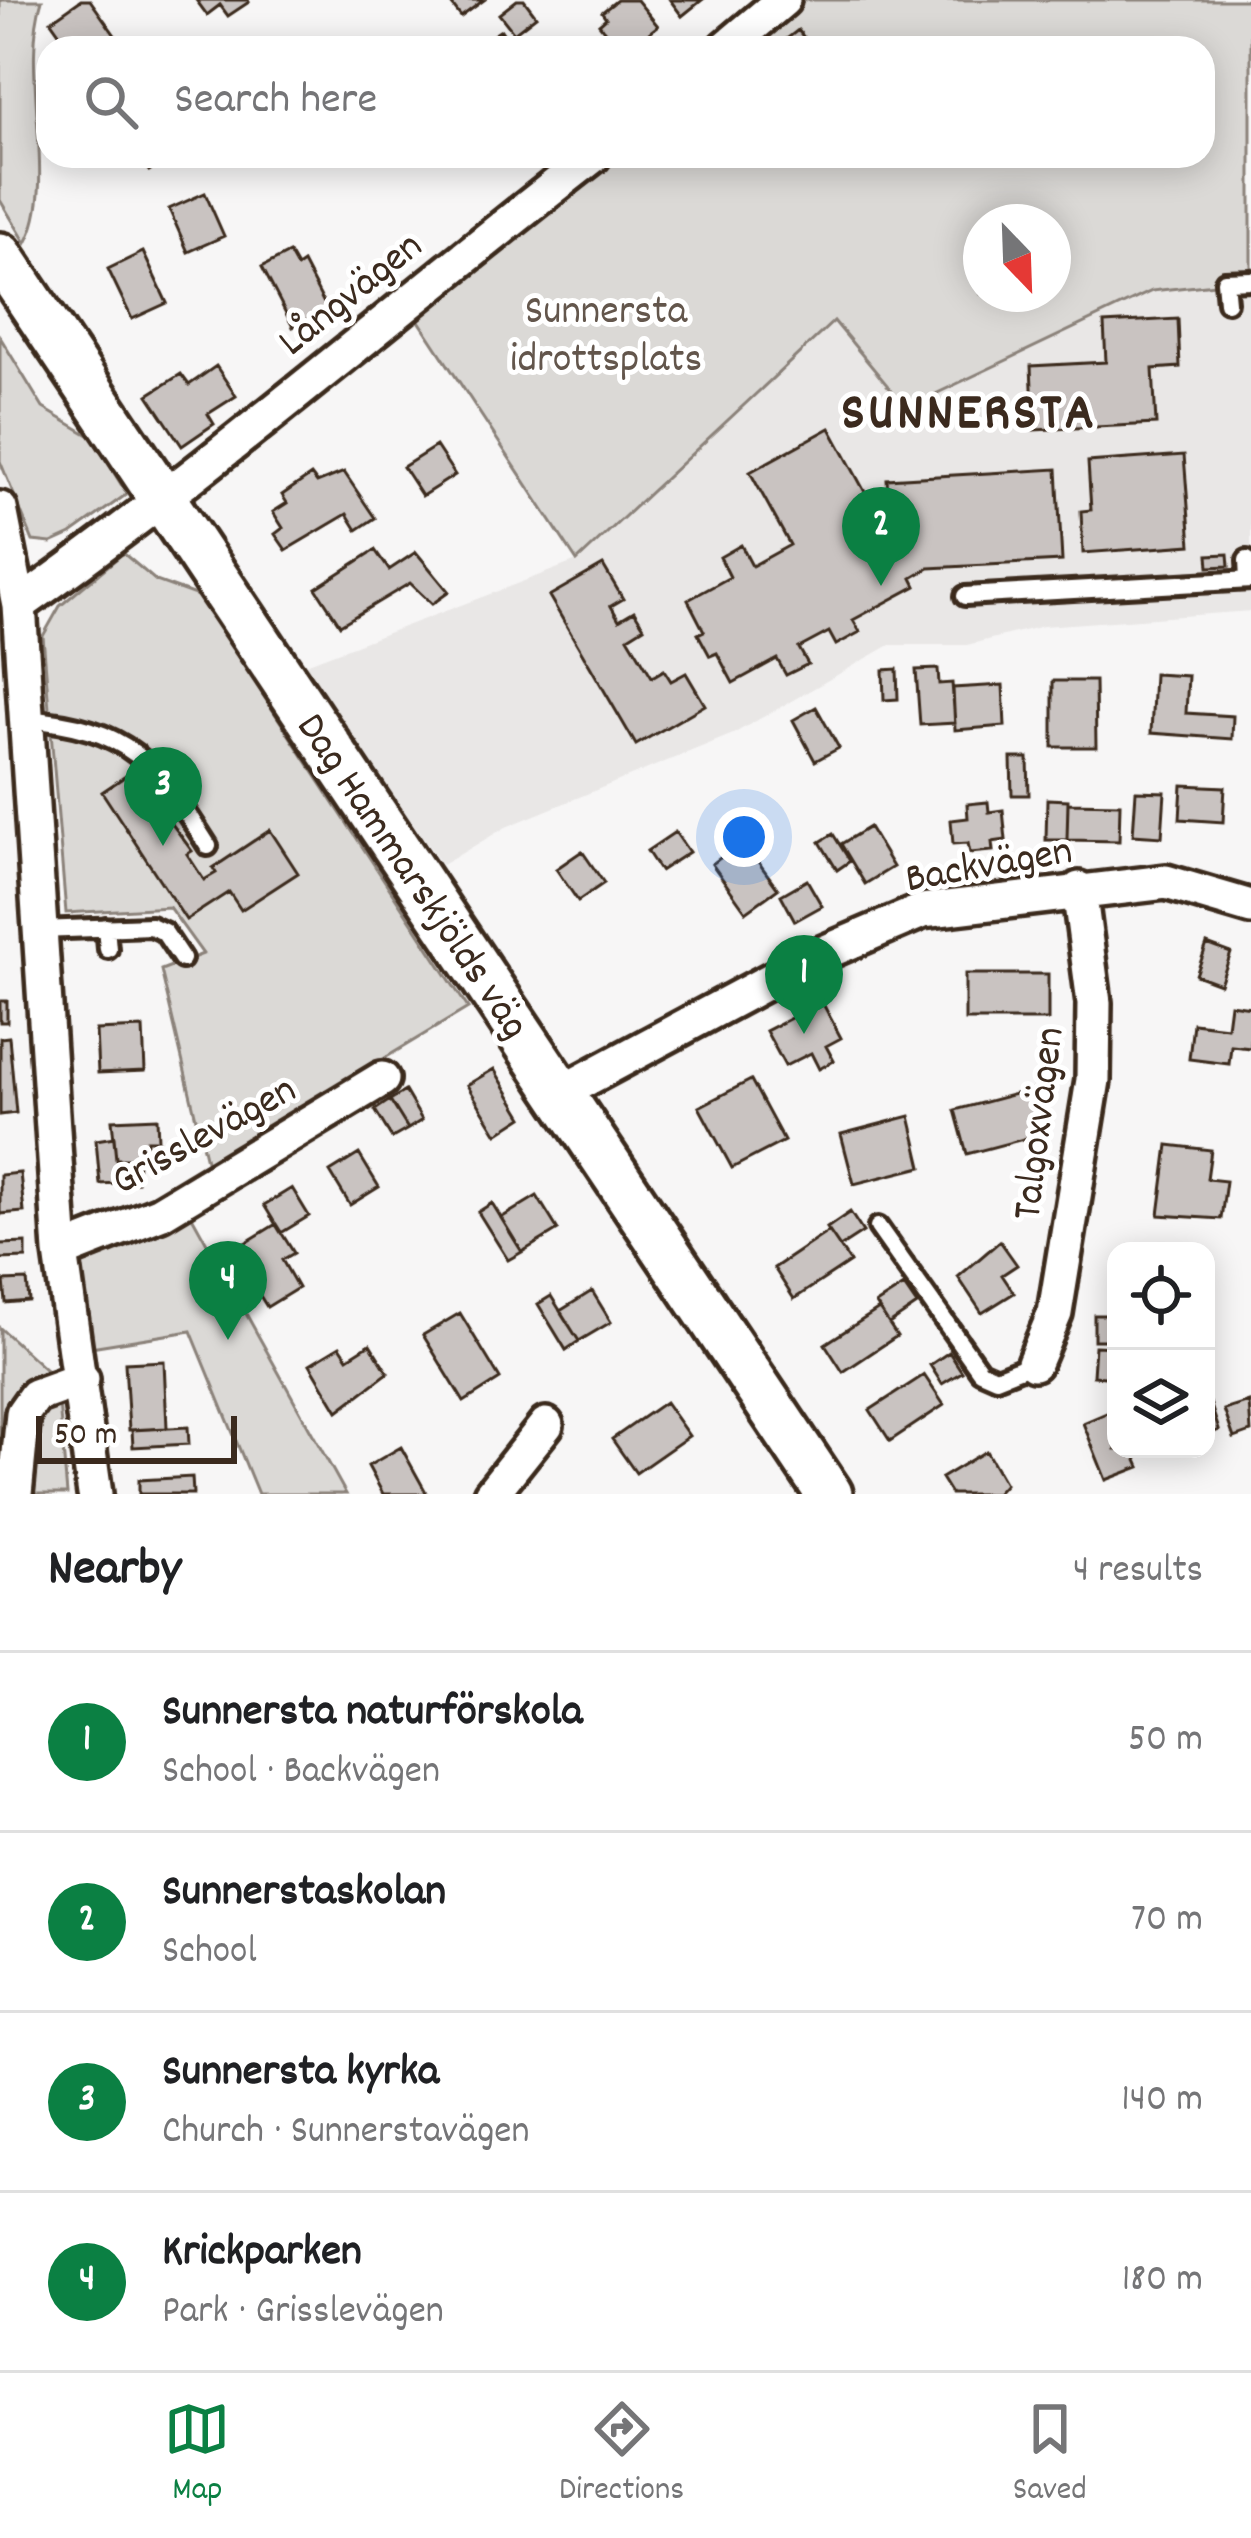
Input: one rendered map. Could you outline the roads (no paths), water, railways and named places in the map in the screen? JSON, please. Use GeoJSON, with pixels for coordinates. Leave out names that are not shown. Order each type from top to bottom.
{"type":"FeatureCollection","features":[{"type":"Feature","properties":{"kind":"main road","name":"Dag Hammarskjölds väg"},"geometry":{"type":"LineString","coordinates":[[0,256],[829,1494]]}},
{"type":"Feature","properties":{"kind":"street"},"geometry":{"type":"LineString","coordinates":[[740,36],[783,0]]}},
{"type":"Feature","properties":{"kind":"street","name":"Långvägen"},"geometry":{"type":"LineString","coordinates":[[19,605],[165,501],[406,301],[578,168]]}},
{"type":"Feature","properties":{"kind":"street"},"geometry":{"type":"LineString","coordinates":[[0,509],[19,605],[61,1252],[82,1379],[94,1494]]}},
{"type":"Feature","properties":{"kind":"street","name":"Backvägen"},"geometry":{"type":"LineString","coordinates":[[562,1092],[812,958],[922,910],[1166,882],[1251,907]]}},
{"type":"Feature","properties":{"kind":"street","name":"Talgoxvägen"},"geometry":{"type":"LineString","coordinates":[[1034,1364],[1054,1313],[1093,1080],[1094,1003],[1079,890]]}},
{"type":"Feature","properties":{"kind":"street","name":"Grisslevägen"},"geometry":{"type":"LineString","coordinates":[[61,1252],[160,1213],[382,1079]]}},
{"type":"Feature","properties":{"kind":"street"},"geometry":{"type":"LineString","coordinates":[[15,1494],[23,1413],[35,1396],[82,1379]]}},
{"type":"Feature","properties":{"kind":"street"},"geometry":{"type":"LineString","coordinates":[[491,1494],[546,1425]]}},
{"type":"Feature","properties":{"kind":"lane"},"geometry":{"type":"LineString","coordinates":[[1227,302],[1225,281],[1251,280]]}},
{"type":"Feature","properties":{"kind":"lane"},"geometry":{"type":"LineString","coordinates":[[964,596],[1250,580],[1247,560]]}},
{"type":"Feature","properties":{"kind":"lane"},"geometry":{"type":"LineString","coordinates":[[26,718],[74,722],[132,748],[169,783],[208,846]]}},
{"type":"Feature","properties":{"kind":"lane"},"geometry":{"type":"LineString","coordinates":[[39,930],[151,926],[164,932],[182,959]]}},
{"type":"Feature","properties":{"kind":"lane"},"geometry":{"type":"LineString","coordinates":[[106,927],[108,950]]}},
{"type":"Feature","properties":{"kind":"lane"},"geometry":{"type":"LineString","coordinates":[[878,1227],[980,1371],[996,1378],[1034,1364]]}},
{"type":"Feature","properties":{"kind":"place","name":"Sunnerstaskolan"},"geometry":{"type":"Point","coordinates":[881,586]}},
{"type":"Feature","properties":{"kind":"place","name":"Sunnersta kyrka"},"geometry":{"type":"Point","coordinates":[163,846]}},
{"type":"Feature","properties":{"kind":"place","name":"Sunnersta naturförskola"},"geometry":{"type":"Point","coordinates":[804,1034]}},
{"type":"Feature","properties":{"kind":"place","name":"Krickparken"},"geometry":{"type":"Point","coordinates":[228,1340]}},
{"type":"Feature","properties":{"kind":"district","name":"SUNNERSTA"},"geometry":{"type":"Point","coordinates":[969,408]}},
{"type":"Feature","properties":{"kind":"park label","name":"Sunnersta idrottsplats"},"geometry":{"type":"Point","coordinates":[606,331]}}]}
